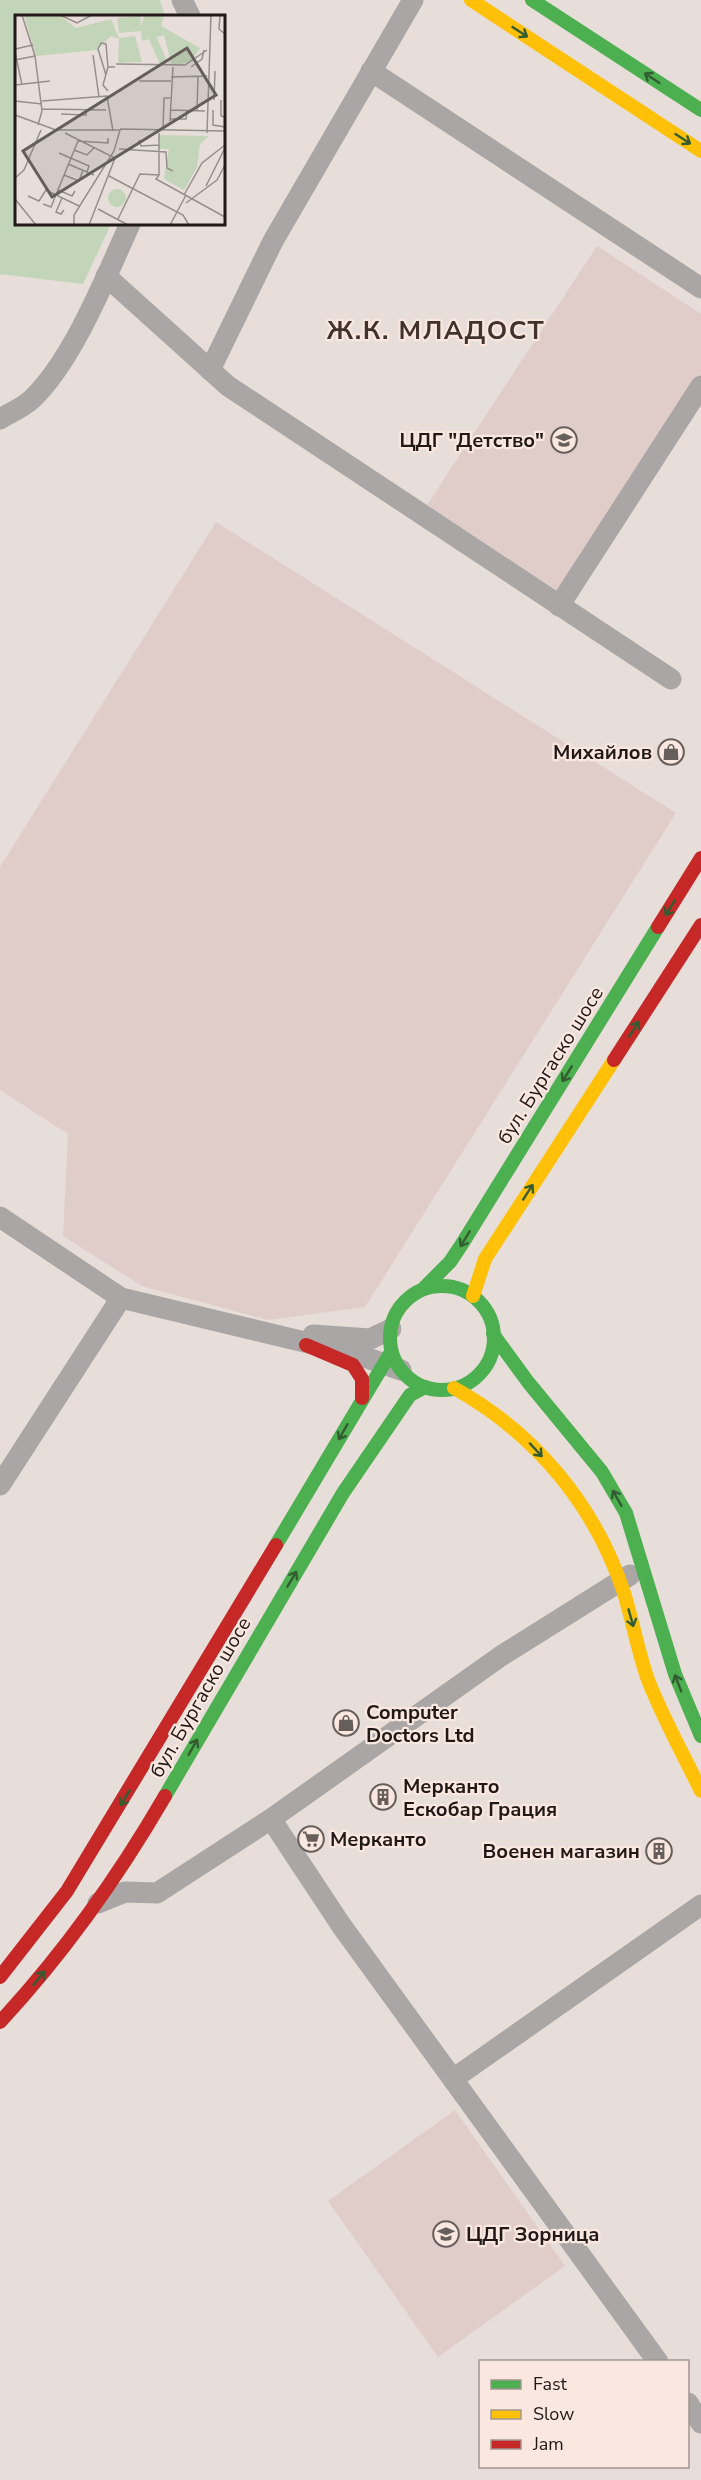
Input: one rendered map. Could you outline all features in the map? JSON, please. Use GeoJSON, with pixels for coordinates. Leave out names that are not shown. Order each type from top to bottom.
{"type":"FeatureCollection","features":[{"type":"Feature","properties":{"kind":"main road"},"geometry":{"type":"LineString","coordinates":[[471,0],[701,151]]}},
{"type":"Feature","properties":{"kind":"main road"},"geometry":{"type":"LineString","coordinates":[[532,0],[701,110]]}},
{"type":"Feature","properties":{"kind":"main road","name":"бул. Бургаско шосе"},"geometry":{"type":"LineString","coordinates":[[425,1287],[450,1262],[462,1244],[701,858]]}},
{"type":"Feature","properties":{"kind":"main road"},"geometry":{"type":"LineString","coordinates":[[473,1296],[485,1259],[701,925]]}},
{"type":"Feature","properties":{"kind":"main road"},"geometry":{"type":"LineString","coordinates":[[701,1737],[675,1674],[626,1512],[602,1472],[528,1382],[494,1334],[486,1310],[473,1296],[458,1288],[425,1287],[403,1304],[391,1329],[392,1362],[412,1380],[425,1387],[454,1389],[470,1396],[509,1424],[556,1471],[595,1527],[620,1581],[648,1678],[701,1791]]}},
{"type":"Feature","properties":{"kind":"main road"},"geometry":{"type":"LineString","coordinates":[[454,1389],[470,1381],[485,1368],[493,1349],[494,1334]]}},
{"type":"Feature","properties":{"kind":"main road"},"geometry":{"type":"LineString","coordinates":[[306,1345],[353,1365],[363,1379],[362,1398]]}},
{"type":"Feature","properties":{"kind":"main road","name":"бул. Бургаско шосе"},"geometry":{"type":"LineString","coordinates":[[0,1977],[67,1891],[362,1398],[392,1362]]}},
{"type":"Feature","properties":{"kind":"main road","name":"бул. Бургаско шосе"},"geometry":{"type":"LineString","coordinates":[[0,2022],[26,1994],[98,1903],[140,1840],[343,1493],[387,1425],[410,1395],[425,1387]]}},
{"type":"Feature","properties":{"kind":"street"},"geometry":{"type":"LineString","coordinates":[[182,0],[190,15]]}},
{"type":"Feature","properties":{"kind":"street"},"geometry":{"type":"LineString","coordinates":[[210,370],[273,241],[413,0]]}},
{"type":"Feature","properties":{"kind":"street"},"geometry":{"type":"LineString","coordinates":[[371,71],[701,288]]}},
{"type":"Feature","properties":{"kind":"street"},"geometry":{"type":"LineString","coordinates":[[0,419],[29,401],[44,387],[73,342],[130,225]]}},
{"type":"Feature","properties":{"kind":"street"},"geometry":{"type":"LineString","coordinates":[[106,276],[228,386],[671,679]]}},
{"type":"Feature","properties":{"kind":"street"},"geometry":{"type":"LineString","coordinates":[[559,606],[701,386]]}},
{"type":"Feature","properties":{"kind":"street"},"geometry":{"type":"LineString","coordinates":[[0,1217],[121,1298],[306,1345],[392,1362]]}},
{"type":"Feature","properties":{"kind":"street"},"geometry":{"type":"LineString","coordinates":[[0,1485],[121,1298]]}},
{"type":"Feature","properties":{"kind":"street"},"geometry":{"type":"LineString","coordinates":[[247,1330],[370,1339],[391,1329]]}},
{"type":"Feature","properties":{"kind":"street"},"geometry":{"type":"LineString","coordinates":[[98,1903],[125,1892],[157,1893],[271,1819],[501,1656],[642,1567]]}},
{"type":"Feature","properties":{"kind":"street"},"geometry":{"type":"LineString","coordinates":[[271,1819],[341,1924],[657,2360]]}},
{"type":"Feature","properties":{"kind":"street"},"geometry":{"type":"LineString","coordinates":[[140,1840],[133,1857],[135,1875],[141,1883],[157,1893]]}},
{"type":"Feature","properties":{"kind":"street"},"geometry":{"type":"LineString","coordinates":[[453,2079],[701,1905]]}},
{"type":"Feature","properties":{"kind":"street"},"geometry":{"type":"LineString","coordinates":[[689,2406],[701,2423]]}},
{"type":"Feature","properties":{"kind":"shaded area","name":"ЦДГ \"Детство\""},"geometry":{"type":"Polygon","coordinates":[[[597,246],[701,314],[701,374],[558,591],[427,505],[597,246]]]}},
{"type":"Feature","properties":{"kind":"shaded area"},"geometry":{"type":"Polygon","coordinates":[[[216,522],[676,813],[365,1307],[268,1320],[142,1286],[63,1236],[68,1134],[0,1090],[0,867],[216,522]]]}},
{"type":"Feature","properties":{"kind":"shaded area","name":"ЦДГ Зорница"},"geometry":{"type":"Polygon","coordinates":[[[455,2110],[565,2266],[438,2357],[328,2201],[455,2110]]]}},
{"type":"Feature","properties":{"kind":"green space"},"geometry":{"type":"Polygon","coordinates":[[[0,0],[160,0],[165,15],[15,15],[15,225],[111,225],[83,284],[0,274],[0,0]]]}},
{"type":"Feature","properties":{"kind":"traffic: fast"},"geometry":{"type":"LineString","coordinates":[[532,0],[701,110]]}},
{"type":"Feature","properties":{"kind":"traffic: fast"},"geometry":{"type":"LineString","coordinates":[[425,1287],[450,1262],[462,1244],[658,927]]}},
{"type":"Feature","properties":{"kind":"traffic: fast"},"geometry":{"type":"LineString","coordinates":[[442,1286],[462,1290],[479,1301],[490,1318],[494,1338],[490,1358],[479,1375],[462,1386],[442,1390],[422,1386],[405,1375],[394,1358],[390,1338],[394,1318],[405,1301],[422,1290],[442,1286]]}},
{"type":"Feature","properties":{"kind":"traffic: fast"},"geometry":{"type":"LineString","coordinates":[[493,1334],[528,1382],[602,1472],[626,1513],[675,1674],[701,1736]]}},
{"type":"Feature","properties":{"kind":"traffic: fast"},"geometry":{"type":"LineString","coordinates":[[276,1545],[391,1352]]}},
{"type":"Feature","properties":{"kind":"traffic: fast"},"geometry":{"type":"LineString","coordinates":[[165,1796],[343,1493],[410,1395],[425,1387]]}},
{"type":"Feature","properties":{"kind":"traffic: slow"},"geometry":{"type":"LineString","coordinates":[[471,0],[701,151]]}},
{"type":"Feature","properties":{"kind":"traffic: slow"},"geometry":{"type":"LineString","coordinates":[[473,1296],[485,1259],[614,1060]]}},
{"type":"Feature","properties":{"kind":"traffic: slow"},"geometry":{"type":"LineString","coordinates":[[454,1388],[483,1406],[536,1449],[579,1501],[597,1530],[624,1593],[648,1680],[701,1791]]}},
{"type":"Feature","properties":{"kind":"traffic: jam"},"geometry":{"type":"LineString","coordinates":[[658,927],[701,858]]}},
{"type":"Feature","properties":{"kind":"traffic: jam"},"geometry":{"type":"LineString","coordinates":[[614,1060],[701,925]]}},
{"type":"Feature","properties":{"kind":"traffic: jam"},"geometry":{"type":"LineString","coordinates":[[306,1345],[353,1365],[362,1379],[362,1398]]}},
{"type":"Feature","properties":{"kind":"traffic: jam"},"geometry":{"type":"LineString","coordinates":[[0,1977],[67,1891],[276,1545]]}},
{"type":"Feature","properties":{"kind":"traffic: jam"},"geometry":{"type":"LineString","coordinates":[[0,2022],[24,1996],[89,1914],[165,1796]]}},
{"type":"Feature","properties":{"kind":"place","name":"ЦДГ \"Детство\""},"geometry":{"type":"Point","coordinates":[564,440]}},
{"type":"Feature","properties":{"kind":"place","name":"Михайлов"},"geometry":{"type":"Point","coordinates":[671,752]}},
{"type":"Feature","properties":{"kind":"place","name":"Computer Doctors Ltd"},"geometry":{"type":"Point","coordinates":[346,1723]}},
{"type":"Feature","properties":{"kind":"place","name":"Мерканто Ескобар Грация"},"geometry":{"type":"Point","coordinates":[383,1797]}},
{"type":"Feature","properties":{"kind":"place","name":"Мерканто"},"geometry":{"type":"Point","coordinates":[311,1839]}},
{"type":"Feature","properties":{"kind":"place","name":"Военен магазин"},"geometry":{"type":"Point","coordinates":[659,1851]}},
{"type":"Feature","properties":{"kind":"place","name":"ЦДГ Зорница"},"geometry":{"type":"Point","coordinates":[446,2234]}},
{"type":"Feature","properties":{"kind":"district","name":"Ж.К. МЛАДОСТ"},"geometry":{"type":"Point","coordinates":[436,330]}}]}
